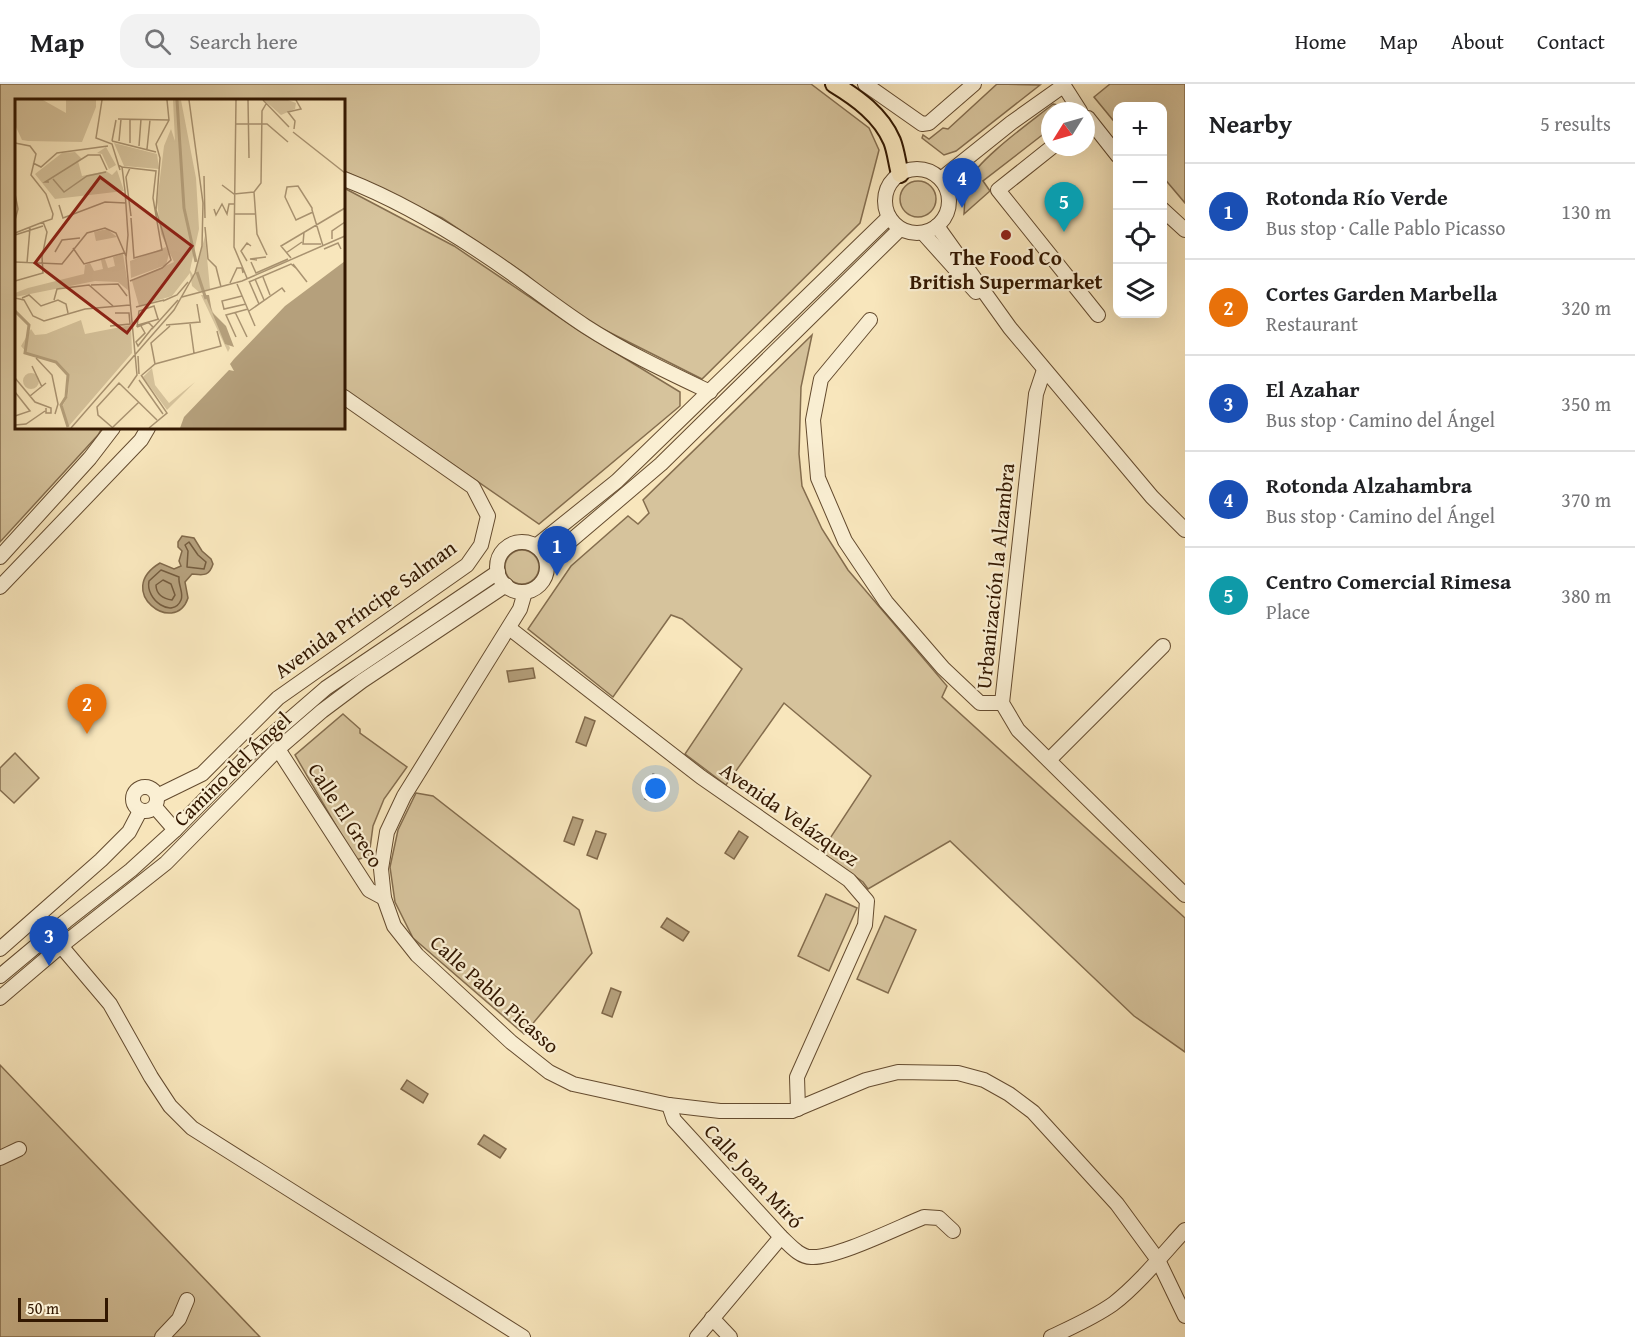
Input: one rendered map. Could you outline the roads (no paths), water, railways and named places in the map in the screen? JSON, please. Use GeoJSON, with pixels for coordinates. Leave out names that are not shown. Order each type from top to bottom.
{"type":"FeatureCollection","features":[{"type":"Feature","properties":{"kind":"main road"},"geometry":{"type":"LineString","coordinates":[[834,84],[857,98],[877,118],[892,142],[900,174]]}},
{"type":"Feature","properties":{"kind":"street"},"geometry":{"type":"LineString","coordinates":[[865,84],[922,124],[929,123],[974,84]]}},
{"type":"Feature","properties":{"kind":"street"},"geometry":{"type":"LineString","coordinates":[[1030,108],[1041,95],[1046,84]]}},
{"type":"Feature","properties":{"kind":"street"},"geometry":{"type":"LineString","coordinates":[[941,179],[1030,108],[1067,85],[1078,102]]}},
{"type":"Feature","properties":{"kind":"street"},"geometry":{"type":"LineString","coordinates":[[1095,127],[1113,150]]}},
{"type":"Feature","properties":{"kind":"street"},"geometry":{"type":"LineString","coordinates":[[1041,156],[998,190],[1098,315]]}},
{"type":"Feature","properties":{"kind":"street"},"geometry":{"type":"LineString","coordinates":[[917,169],[926,170],[941,179],[949,198],[944,219],[938,226],[923,233],[900,229],[889,217],[885,206],[891,182],[900,174],[917,169]]}},
{"type":"Feature","properties":{"kind":"street"},"geometry":{"type":"LineString","coordinates":[[345,179],[421,215],[485,255],[601,336],[710,392]]}},
{"type":"Feature","properties":{"kind":"street"},"geometry":{"type":"LineString","coordinates":[[1163,210],[1185,230]]}},
{"type":"Feature","properties":{"kind":"street"},"geometry":{"type":"LineString","coordinates":[[536,546],[617,481],[889,217]]}},
{"type":"Feature","properties":{"kind":"street"},"geometry":{"type":"LineString","coordinates":[[938,226],[1010,328],[1044,370],[1152,497],[1185,530]]}},
{"type":"Feature","properties":{"kind":"street"},"geometry":{"type":"LineString","coordinates":[[547,561],[661,464],[900,229]]}},
{"type":"Feature","properties":{"kind":"street"},"geometry":{"type":"LineString","coordinates":[[923,233],[1010,328]]}},
{"type":"Feature","properties":{"kind":"street"},"geometry":{"type":"LineString","coordinates":[[870,320],[821,379],[813,420],[818,478],[845,541],[886,602],[943,668],[980,703],[1002,703]]}},
{"type":"Feature","properties":{"kind":"street","name":"Urbanización la Alzambra"},"geometry":{"type":"LineString","coordinates":[[1044,370],[1036,394],[1002,703],[1018,730],[1185,895]]}},
{"type":"Feature","properties":{"kind":"street","name":"Avenida Príncipe Salman"},"geometry":{"type":"LineString","coordinates":[[156,802],[202,774],[278,698],[467,564],[481,545],[488,516],[473,487],[345,398]]}},
{"type":"Feature","properties":{"kind":"street"},"geometry":{"type":"LineString","coordinates":[[0,557],[90,458],[112,429]]}},
{"type":"Feature","properties":{"kind":"street"},"geometry":{"type":"LineString","coordinates":[[0,587],[141,440],[147,429]]}},
{"type":"Feature","properties":{"kind":"street"},"geometry":{"type":"LineString","coordinates":[[520,542],[536,546],[547,561],[547,570],[540,585],[525,592],[512,590],[498,572],[500,556],[512,544],[520,542]]}},
{"type":"Feature","properties":{"kind":"street","name":"Camino del Ángel"},"geometry":{"type":"LineString","coordinates":[[0,976],[131,870],[175,830],[245,758],[326,688],[498,572]]}},
{"type":"Feature","properties":{"kind":"street","name":"Camino del Ángel"},"geometry":{"type":"LineString","coordinates":[[0,998],[165,863],[278,749],[321,711],[506,585]]}},
{"type":"Feature","properties":{"kind":"street","name":"Calle Pablo Picasso"},"geometry":{"type":"LineString","coordinates":[[525,592],[520,609],[404,796],[387,832],[381,870],[384,898],[394,926],[417,955],[511,1042],[549,1072],[573,1084],[669,1105],[720,1111],[792,1111],[866,1080],[898,1072],[958,1072],[984,1080],[1033,1112],[1117,1204],[1158,1260],[1185,1316]]}},
{"type":"Feature","properties":{"kind":"street","name":"Avenida Velázquez"},"geometry":{"type":"LineString","coordinates":[[509,628],[701,777],[849,880],[867,901],[864,925],[797,1077],[798,1109]]}},
{"type":"Feature","properties":{"kind":"street"},"geometry":{"type":"LineString","coordinates":[[1049,760],[1163,646]]}},
{"type":"Feature","properties":{"kind":"street","name":"Calle El Greco"},"geometry":{"type":"LineString","coordinates":[[278,749],[369,890],[384,898]]}},
{"type":"Feature","properties":{"kind":"street"},"geometry":{"type":"LineString","coordinates":[[156,802],[148,812],[140,811],[133,801],[134,795],[142,787],[154,790],[156,802],[175,830]]}},
{"type":"Feature","properties":{"kind":"street"},"geometry":{"type":"LineString","coordinates":[[0,949],[101,860],[129,832],[140,811]]}},
{"type":"Feature","properties":{"kind":"street"},"geometry":{"type":"LineString","coordinates":[[61,946],[110,1004],[170,1106],[192,1128],[523,1337]]}},
{"type":"Feature","properties":{"kind":"street","name":"Calle Joan Miró"},"geometry":{"type":"LineString","coordinates":[[669,1105],[674,1120],[781,1237],[800,1253],[810,1258],[834,1254],[924,1217],[939,1218],[953,1231]]}},
{"type":"Feature","properties":{"kind":"street"},"geometry":{"type":"LineString","coordinates":[[0,1158],[19,1149]]}},
{"type":"Feature","properties":{"kind":"street"},"geometry":{"type":"LineString","coordinates":[[1051,1337],[1082,1323],[1114,1303],[1185,1230]]}},
{"type":"Feature","properties":{"kind":"street"},"geometry":{"type":"LineString","coordinates":[[697,1337],[781,1237]]}},
{"type":"Feature","properties":{"kind":"street"},"geometry":{"type":"LineString","coordinates":[[162,1337],[179,1319],[187,1300]]}},
{"type":"Feature","properties":{"kind":"street"},"geometry":{"type":"LineString","coordinates":[[712,1318],[730,1337]]}},
{"type":"Feature","properties":{"kind":"water"},"geometry":{"type":"Polygon","coordinates":[[[182,536],[194,538],[213,564],[207,573],[192,574],[185,582],[188,598],[181,609],[172,613],[161,611],[151,606],[145,597],[143,586],[147,574],[160,563],[174,569],[181,566],[179,561],[182,551],[178,547],[178,542],[182,536]]]}},
{"type":"Feature","properties":{"kind":"water"},"geometry":{"type":"Polygon","coordinates":[[[533,668],[535,678],[509,682],[507,671],[533,668]]]}},
{"type":"Feature","properties":{"kind":"water"},"geometry":{"type":"Polygon","coordinates":[[[585,717],[595,721],[586,746],[576,742],[585,717]]]}},
{"type":"Feature","properties":{"kind":"water"},"geometry":{"type":"Polygon","coordinates":[[[653,774],[663,778],[655,802],[645,799],[653,774]]]}},
{"type":"Feature","properties":{"kind":"water"},"geometry":{"type":"Polygon","coordinates":[[[573,817],[583,820],[574,845],[564,841],[573,817]]]}},
{"type":"Feature","properties":{"kind":"water"},"geometry":{"type":"Polygon","coordinates":[[[596,831],[606,834],[597,859],[587,855],[596,831]]]}},
{"type":"Feature","properties":{"kind":"water"},"geometry":{"type":"Polygon","coordinates":[[[739,831],[748,837],[734,859],[725,853],[739,831]]]}},
{"type":"Feature","properties":{"kind":"water"},"geometry":{"type":"Polygon","coordinates":[[[667,918],[689,932],[683,941],[661,927],[667,918]]]}},
{"type":"Feature","properties":{"kind":"water"},"geometry":{"type":"Polygon","coordinates":[[[611,988],[621,992],[612,1017],[602,1013],[611,988]]]}},
{"type":"Feature","properties":{"kind":"water"},"geometry":{"type":"Polygon","coordinates":[[[407,1080],[428,1094],[423,1103],[401,1089],[407,1080]]]}},
{"type":"Feature","properties":{"kind":"water"},"geometry":{"type":"Polygon","coordinates":[[[484,1135],[506,1149],[500,1158],[478,1144],[484,1135]]]}},
{"type":"Feature","properties":{"kind":"place","name":"Rotonda Alzahambra"},"geometry":{"type":"Point","coordinates":[962,208]}},
{"type":"Feature","properties":{"kind":"place","name":"Centro Comercial Rimesa"},"geometry":{"type":"Point","coordinates":[1064,232]}},
{"type":"Feature","properties":{"kind":"place","name":"The Food Co British Supermarket"},"geometry":{"type":"Point","coordinates":[1006,235]}},
{"type":"Feature","properties":{"kind":"place","name":"Rotonda Río Verde"},"geometry":{"type":"Point","coordinates":[557,576]}},
{"type":"Feature","properties":{"kind":"place","name":"Cortes Garden Marbella"},"geometry":{"type":"Point","coordinates":[87,734]}},
{"type":"Feature","properties":{"kind":"place","name":"El Azahar"},"geometry":{"type":"Point","coordinates":[49,966]}}]}
